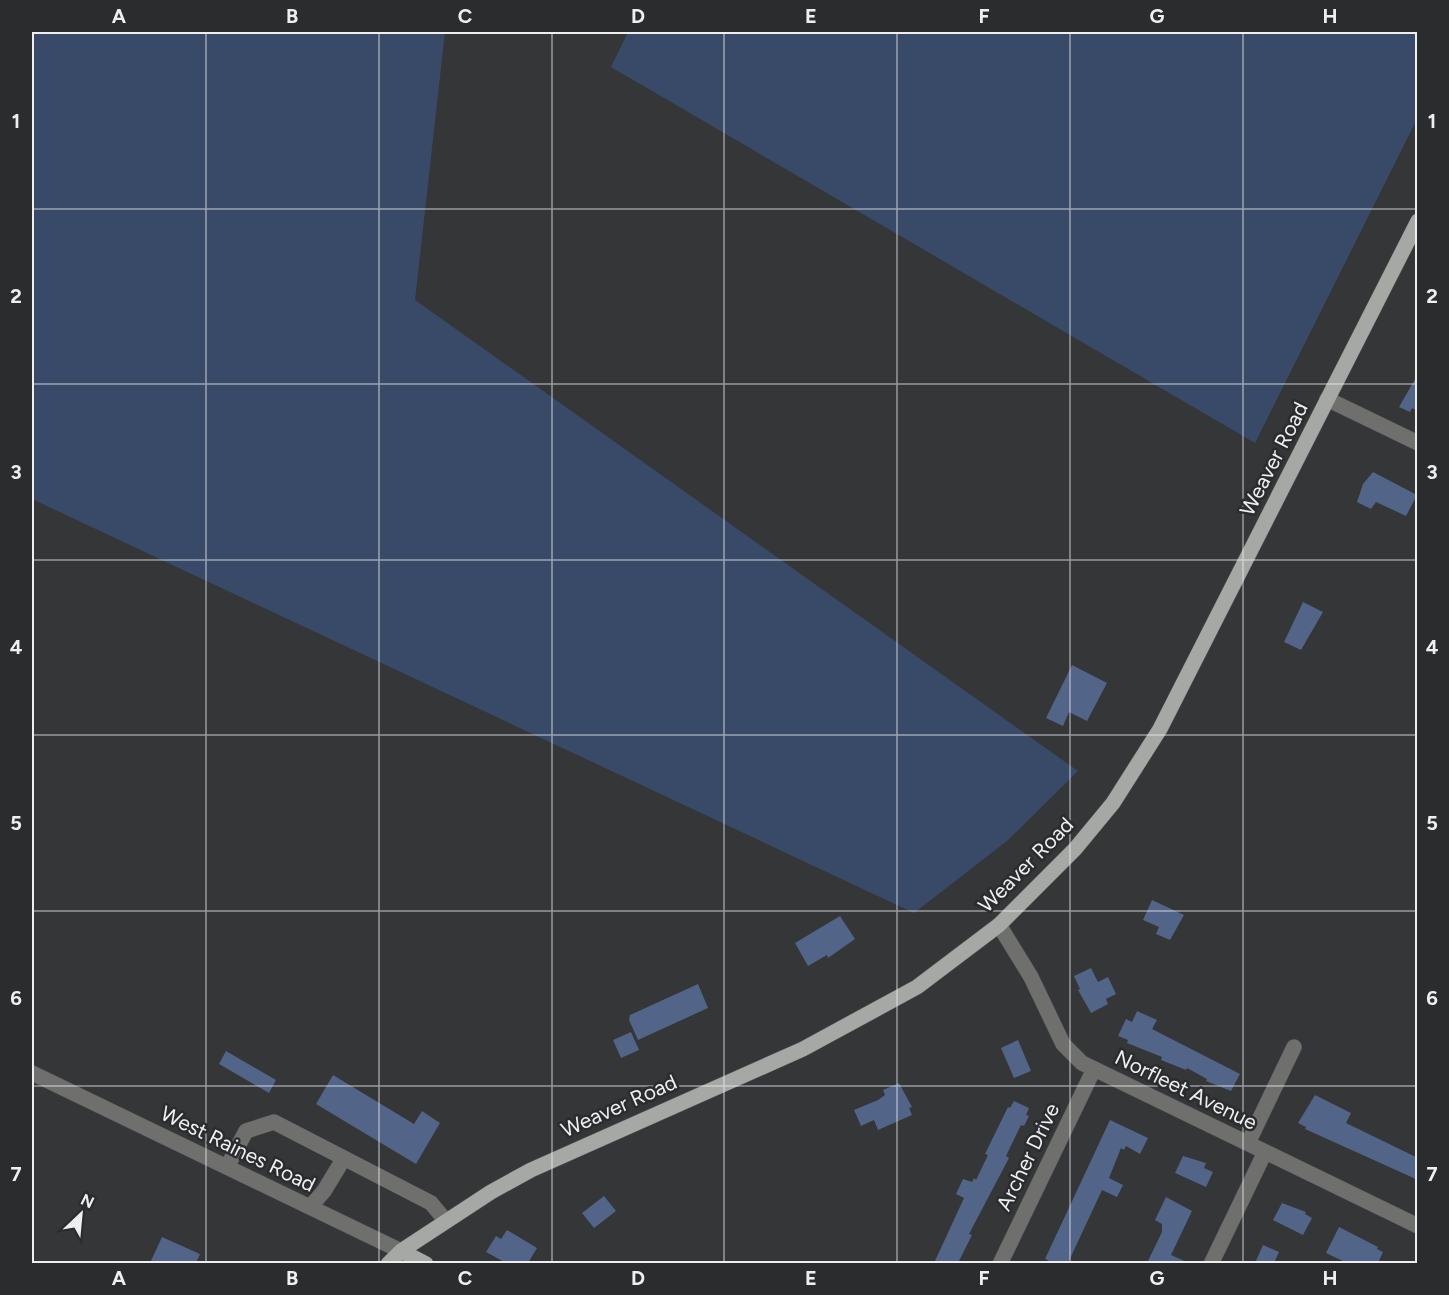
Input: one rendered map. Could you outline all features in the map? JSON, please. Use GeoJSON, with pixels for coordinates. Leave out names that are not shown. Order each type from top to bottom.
{"type":"FeatureCollection","features":[{"type":"Feature","properties":{"kind":"main road","name":"Weaver Road"},"geometry":{"type":"LineString","coordinates":[[388,1263],[400,1251],[491,1192],[566,1152],[803,1049],[917,987],[999,925],[1075,849],[1135,771],[1180,692],[1418,221]]}},
{"type":"Feature","properties":{"kind":"main road","name":"West Raines Road"},"geometry":{"type":"LineString","coordinates":[[400,1251],[426,1263]]}},
{"type":"Feature","properties":{"kind":"street"},"geometry":{"type":"LineString","coordinates":[[1327,399],[1418,443]]}},
{"type":"Feature","properties":{"kind":"street","name":"Norfleet Avenue"},"geometry":{"type":"LineString","coordinates":[[999,925],[1031,977],[1063,1044],[1071,1055],[1094,1069],[1418,1226]]}},
{"type":"Feature","properties":{"kind":"street"},"geometry":{"type":"LineString","coordinates":[[1248,1143],[1294,1047]]}},
{"type":"Feature","properties":{"kind":"street","name":"Archer Drive"},"geometry":{"type":"LineString","coordinates":[[1000,1263],[1094,1069]]}},
{"type":"Feature","properties":{"kind":"street","name":"West Raines Road"},"geometry":{"type":"LineString","coordinates":[[32,1073],[400,1251]]}},
{"type":"Feature","properties":{"kind":"street"},"geometry":{"type":"LineString","coordinates":[[227,1167],[246,1131],[274,1122],[431,1203],[446,1221]]}},
{"type":"Feature","properties":{"kind":"street"},"geometry":{"type":"LineString","coordinates":[[1211,1263],[1265,1152]]}},
{"type":"Feature","properties":{"kind":"street"},"geometry":{"type":"LineString","coordinates":[[310,1207],[324,1191],[344,1158]]}},
{"type":"Feature","properties":{"kind":"shaded area"},"geometry":{"type":"Polygon","coordinates":[[[32,32],[445,32],[415,300],[1078,771],[1007,841],[914,913],[32,499],[32,32]]]}},
{"type":"Feature","properties":{"kind":"shaded area"},"geometry":{"type":"Polygon","coordinates":[[[628,32],[1417,32],[1417,119],[1255,443],[611,67],[628,32]]]}},
{"type":"Feature","properties":{"kind":"building"},"geometry":{"type":"Polygon","coordinates":[[[1418,374],[1418,411],[1412,408],[1410,412],[1399,407],[1418,374]]]}},
{"type":"Feature","properties":{"kind":"building"},"geometry":{"type":"Polygon","coordinates":[[[1373,472],[1417,495],[1406,516],[1376,502],[1371,509],[1357,502],[1363,484],[1373,472]]]}},
{"type":"Feature","properties":{"kind":"building"},"geometry":{"type":"Polygon","coordinates":[[[1303,602],[1323,612],[1301,650],[1284,642],[1303,602]]]}},
{"type":"Feature","properties":{"kind":"building"},"geometry":{"type":"Polygon","coordinates":[[[1072,665],[1107,683],[1087,721],[1069,712],[1063,726],[1046,718],[1072,665]]]}},
{"type":"Feature","properties":{"kind":"building"},"geometry":{"type":"Polygon","coordinates":[[[1152,900],[1184,915],[1170,940],[1156,934],[1159,927],[1143,920],[1152,900]]]}},
{"type":"Feature","properties":{"kind":"building"},"geometry":{"type":"Polygon","coordinates":[[[840,916],[855,939],[828,958],[827,955],[808,966],[795,943],[840,916]]]}},
{"type":"Feature","properties":{"kind":"building"},"geometry":{"type":"Polygon","coordinates":[[[1091,968],[1098,982],[1108,977],[1116,994],[1106,999],[1108,1004],[1091,1013],[1078,990],[1080,989],[1074,976],[1091,968]]]}},
{"type":"Feature","properties":{"kind":"building"},"geometry":{"type":"Polygon","coordinates":[[[698,984],[708,1008],[638,1040],[629,1020],[630,1015],[698,984]]]}},
{"type":"Feature","properties":{"kind":"building"},"geometry":{"type":"Polygon","coordinates":[[[1137,1011],[1157,1020],[1152,1029],[1240,1074],[1231,1091],[1206,1081],[1207,1079],[1187,1068],[1186,1070],[1161,1060],[1162,1057],[1127,1043],[1128,1040],[1118,1036],[1126,1019],[1132,1022],[1137,1011]]]}},
{"type":"Feature","properties":{"kind":"building"},"geometry":{"type":"Polygon","coordinates":[[[631,1032],[639,1050],[621,1058],[613,1040],[631,1032]]]}},
{"type":"Feature","properties":{"kind":"building"},"geometry":{"type":"Polygon","coordinates":[[[1018,1040],[1031,1071],[1014,1078],[1001,1048],[1018,1040]]]}},
{"type":"Feature","properties":{"kind":"building"},"geometry":{"type":"Polygon","coordinates":[[[226,1051],[276,1080],[269,1093],[219,1064],[226,1051]]]}},
{"type":"Feature","properties":{"kind":"building"},"geometry":{"type":"Polygon","coordinates":[[[333,1075],[414,1124],[422,1111],[440,1123],[416,1164],[316,1104],[333,1075]]]}},
{"type":"Feature","properties":{"kind":"building"},"geometry":{"type":"Polygon","coordinates":[[[899,1083],[912,1107],[909,1108],[912,1115],[878,1130],[874,1120],[861,1126],[854,1110],[878,1100],[885,1095],[883,1090],[899,1083]]]}},
{"type":"Feature","properties":{"kind":"building"},"geometry":{"type":"Polygon","coordinates":[[[1315,1095],[1351,1113],[1346,1123],[1418,1158],[1418,1180],[1305,1129],[1306,1127],[1298,1123],[1315,1095]]]}},
{"type":"Feature","properties":{"kind":"building"},"geometry":{"type":"Polygon","coordinates":[[[1014,1101],[1029,1108],[1026,1115],[1029,1116],[1024,1126],[1021,1125],[1006,1156],[1009,1158],[969,1234],[972,1235],[958,1263],[934,1263],[964,1198],[956,1194],[963,1179],[972,1182],[974,1178],[976,1180],[988,1155],[985,1154],[1008,1107],[1010,1108],[1014,1101]]]}},
{"type":"Feature","properties":{"kind":"building"},"geometry":{"type":"Polygon","coordinates":[[[1110,1120],[1148,1138],[1140,1154],[1126,1146],[1124,1150],[1121,1148],[1109,1178],[1123,1185],[1117,1197],[1102,1190],[1068,1263],[1046,1263],[1048,1260],[1045,1259],[1110,1120]]]}},
{"type":"Feature","properties":{"kind":"building"},"geometry":{"type":"Polygon","coordinates":[[[1183,1156],[1206,1163],[1204,1168],[1213,1172],[1206,1187],[1175,1173],[1183,1156]]]}},
{"type":"Feature","properties":{"kind":"building"},"geometry":{"type":"Polygon","coordinates":[[[604,1196],[616,1211],[594,1228],[582,1213],[604,1196]]]}},
{"type":"Feature","properties":{"kind":"building"},"geometry":{"type":"Polygon","coordinates":[[[1166,1197],[1192,1211],[1171,1255],[1189,1263],[1147,1263],[1162,1232],[1162,1224],[1155,1220],[1166,1197]]]}},
{"type":"Feature","properties":{"kind":"building"},"geometry":{"type":"Polygon","coordinates":[[[1282,1203],[1306,1212],[1305,1214],[1312,1218],[1303,1235],[1273,1220],[1282,1203]]]}},
{"type":"Feature","properties":{"kind":"building"},"geometry":{"type":"Polygon","coordinates":[[[1339,1227],[1378,1247],[1377,1249],[1383,1252],[1378,1263],[1347,1263],[1326,1253],[1339,1227]]]}},
{"type":"Feature","properties":{"kind":"building"},"geometry":{"type":"Polygon","coordinates":[[[507,1230],[537,1248],[528,1263],[506,1263],[486,1252],[496,1236],[501,1239],[507,1230]]]}},
{"type":"Feature","properties":{"kind":"building"},"geometry":{"type":"Polygon","coordinates":[[[162,1237],[200,1254],[196,1263],[150,1263],[162,1237]]]}},
{"type":"Feature","properties":{"kind":"building"},"geometry":{"type":"Polygon","coordinates":[[[1263,1245],[1279,1252],[1274,1263],[1255,1263],[1263,1245]]]}}]}
